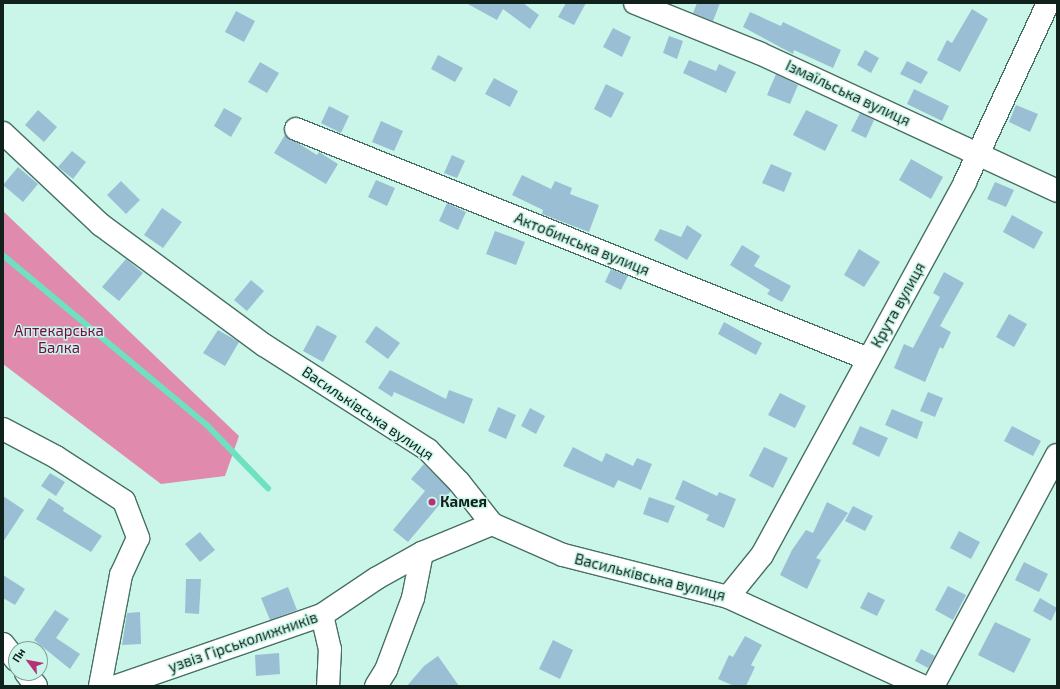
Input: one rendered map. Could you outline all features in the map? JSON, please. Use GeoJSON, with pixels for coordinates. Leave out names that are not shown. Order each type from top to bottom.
{"type":"FeatureCollection","features":[{"type":"Feature","properties":{"kind":"street","name":"Ізмаїльська вулиця"},"geometry":{"type":"LineString","coordinates":[[635,3],[758,52],[979,153],[1057,191]]}},
{"type":"Feature","properties":{"kind":"street","name":"Крута вулиця"},"geometry":{"type":"LineString","coordinates":[[728,597],[762,555],[979,153],[1048,3]]}},
{"type":"Feature","properties":{"kind":"street","name":"Актобинська вулиця"},"geometry":{"type":"LineString","coordinates":[[296,129],[868,359]]}},
{"type":"Feature","properties":{"kind":"street","name":"Васильківська вулиця"},"geometry":{"type":"LineString","coordinates":[[3,133],[101,225],[264,345],[428,450],[459,482],[492,524],[563,555],[728,597],[922,686]]}},
{"type":"Feature","properties":{"kind":"street"},"geometry":{"type":"LineString","coordinates":[[3,429],[56,457],[124,501],[138,538],[121,575],[100,686]]}},
{"type":"Feature","properties":{"kind":"street"},"geometry":{"type":"LineString","coordinates":[[933,686],[1057,455]]}},
{"type":"Feature","properties":{"kind":"street","name":"узвіз Гірськолижників"},"geometry":{"type":"LineString","coordinates":[[117,686],[322,615],[377,578],[422,553],[492,524]]}},
{"type":"Feature","properties":{"kind":"street"},"geometry":{"type":"LineString","coordinates":[[376,686],[386,670],[412,598],[422,553]]}},
{"type":"Feature","properties":{"kind":"street"},"geometry":{"type":"LineString","coordinates":[[322,615],[330,648],[328,686]]}},
{"type":"Feature","properties":{"kind":"green space","name":"Аптекарська Балка"},"geometry":{"type":"Polygon","coordinates":[[[3,211],[239,436],[225,476],[161,484],[3,364],[3,211]]]}},
{"type":"Feature","properties":{"kind":"building"},"geometry":{"type":"Polygon","coordinates":[[[466,3],[523,3],[539,15],[530,29],[503,9],[497,20],[466,3]]]}},
{"type":"Feature","properties":{"kind":"building"},"geometry":{"type":"Polygon","coordinates":[[[566,3],[586,3],[574,25],[558,17],[566,3]]]}},
{"type":"Feature","properties":{"kind":"building"},"geometry":{"type":"Polygon","coordinates":[[[697,3],[720,3],[713,21],[693,13],[697,3]]]}},
{"type":"Feature","properties":{"kind":"building"},"geometry":{"type":"Polygon","coordinates":[[[972,9],[988,19],[960,72],[937,60],[947,40],[952,43],[972,9]]]}},
{"type":"Feature","properties":{"kind":"building"},"geometry":{"type":"Polygon","coordinates":[[[236,11],[255,21],[244,42],[225,32],[236,11]]]}},
{"type":"Feature","properties":{"kind":"building"},"geometry":{"type":"Polygon","coordinates":[[[750,12],[781,26],[783,22],[841,50],[833,68],[794,50],[793,54],[743,27],[750,12]]]}},
{"type":"Feature","properties":{"kind":"building"},"geometry":{"type":"Polygon","coordinates":[[[613,28],[631,37],[622,57],[603,47],[613,28]]]}},
{"type":"Feature","properties":{"kind":"building"},"geometry":{"type":"Polygon","coordinates":[[[669,36],[683,41],[677,59],[663,53],[669,36]]]}},
{"type":"Feature","properties":{"kind":"building"},"geometry":{"type":"Polygon","coordinates":[[[865,50],[879,58],[871,73],[857,65],[865,50]]]}},
{"type":"Feature","properties":{"kind":"building"},"geometry":{"type":"Polygon","coordinates":[[[438,55],[463,68],[455,82],[431,69],[438,55]]]}},
{"type":"Feature","properties":{"kind":"building"},"geometry":{"type":"Polygon","coordinates":[[[689,60],[716,71],[719,64],[736,72],[726,93],[683,73],[689,60]]]}},
{"type":"Feature","properties":{"kind":"building"},"geometry":{"type":"Polygon","coordinates":[[[907,61],[928,72],[921,84],[900,74],[907,61]]]}},
{"type":"Feature","properties":{"kind":"building"},"geometry":{"type":"Polygon","coordinates":[[[260,62],[279,73],[267,93],[248,82],[260,62]]]}},
{"type":"Feature","properties":{"kind":"building"},"geometry":{"type":"Polygon","coordinates":[[[776,74],[798,85],[790,104],[767,95],[776,74]]]}},
{"type":"Feature","properties":{"kind":"building"},"geometry":{"type":"Polygon","coordinates":[[[494,78],[518,91],[510,107],[485,94],[494,78]]]}},
{"type":"Feature","properties":{"kind":"building"},"geometry":{"type":"Polygon","coordinates":[[[606,84],[624,93],[611,118],[594,109],[606,84]]]}},
{"type":"Feature","properties":{"kind":"building"},"geometry":{"type":"Polygon","coordinates":[[[914,89],[949,106],[942,121],[907,104],[914,89]]]}},
{"type":"Feature","properties":{"kind":"building"},"geometry":{"type":"Polygon","coordinates":[[[1016,105],[1038,114],[1030,132],[1009,122],[1016,105]]]}},
{"type":"Feature","properties":{"kind":"building"},"geometry":{"type":"Polygon","coordinates":[[[329,106],[349,116],[341,133],[321,123],[329,106]]]}},
{"type":"Feature","properties":{"kind":"building"},"geometry":{"type":"Polygon","coordinates":[[[224,108],[242,118],[231,137],[214,126],[224,108]]]}},
{"type":"Feature","properties":{"kind":"building"},"geometry":{"type":"Polygon","coordinates":[[[38,110],[57,127],[44,142],[25,125],[38,110]]]}},
{"type":"Feature","properties":{"kind":"building"},"geometry":{"type":"Polygon","coordinates":[[[806,110],[838,125],[825,151],[793,135],[806,110]]]}},
{"type":"Feature","properties":{"kind":"building"},"geometry":{"type":"Polygon","coordinates":[[[860,113],[874,120],[866,138],[851,131],[860,113]]]}},
{"type":"Feature","properties":{"kind":"building"},"geometry":{"type":"Polygon","coordinates":[[[381,121],[403,131],[394,151],[372,142],[381,121]]]}},
{"type":"Feature","properties":{"kind":"building"},"geometry":{"type":"Polygon","coordinates":[[[285,135],[317,155],[319,152],[338,164],[326,184],[274,153],[285,135]]]}},
{"type":"Feature","properties":{"kind":"building"},"geometry":{"type":"Polygon","coordinates":[[[72,151],[86,162],[73,179],[58,167],[72,151]]]}},
{"type":"Feature","properties":{"kind":"building"},"geometry":{"type":"Polygon","coordinates":[[[452,155],[465,161],[457,178],[444,173],[452,155]]]}},
{"type":"Feature","properties":{"kind":"building"},"geometry":{"type":"Polygon","coordinates":[[[911,159],[943,177],[931,199],[899,180],[911,159]]]}},
{"type":"Feature","properties":{"kind":"building"},"geometry":{"type":"Polygon","coordinates":[[[771,164],[792,173],[784,192],[762,183],[771,164]]]}},
{"type":"Feature","properties":{"kind":"building"},"geometry":{"type":"Polygon","coordinates":[[[18,167],[38,184],[23,202],[3,185],[18,167]]]}},
{"type":"Feature","properties":{"kind":"building"},"geometry":{"type":"Polygon","coordinates":[[[522,175],[551,189],[555,181],[572,188],[570,194],[599,205],[589,232],[542,214],[543,210],[512,195],[522,175]]]}},
{"type":"Feature","properties":{"kind":"building"},"geometry":{"type":"Polygon","coordinates":[[[376,180],[395,188],[387,206],[368,197],[376,180]]]}},
{"type":"Feature","properties":{"kind":"building"},"geometry":{"type":"Polygon","coordinates":[[[121,181],[140,200],[126,214],[107,195],[121,181]]]}},
{"type":"Feature","properties":{"kind":"building"},"geometry":{"type":"Polygon","coordinates":[[[995,182],[1014,190],[1006,207],[987,199],[995,182]]]}},
{"type":"Feature","properties":{"kind":"building"},"geometry":{"type":"Polygon","coordinates":[[[447,203],[466,212],[458,230],[439,221],[447,203]]]}},
{"type":"Feature","properties":{"kind":"building"},"geometry":{"type":"Polygon","coordinates":[[[162,208],[182,222],[163,248],[144,235],[162,208]]]}},
{"type":"Feature","properties":{"kind":"building"},"geometry":{"type":"Polygon","coordinates":[[[1012,215],[1043,232],[1034,249],[1003,232],[1012,215]]]}},
{"type":"Feature","properties":{"kind":"building"},"geometry":{"type":"Polygon","coordinates":[[[687,225],[702,235],[687,260],[654,240],[660,229],[681,237],[687,225]]]}},
{"type":"Feature","properties":{"kind":"building"},"geometry":{"type":"Polygon","coordinates":[[[495,231],[525,242],[516,265],[486,254],[495,231]]]}},
{"type":"Feature","properties":{"kind":"building"},"geometry":{"type":"Polygon","coordinates":[[[742,245],[760,256],[754,266],[791,286],[782,302],[767,294],[770,290],[730,265],[742,245]]]}},
{"type":"Feature","properties":{"kind":"building"},"geometry":{"type":"Polygon","coordinates":[[[859,249],[880,262],[864,287],[844,275],[859,249]]]}},
{"type":"Feature","properties":{"kind":"building"},"geometry":{"type":"Polygon","coordinates":[[[126,259],[143,273],[119,301],[102,287],[126,259]]]}},
{"type":"Feature","properties":{"kind":"building"},"geometry":{"type":"Polygon","coordinates":[[[611,269],[628,276],[621,290],[605,282],[611,269]]]}},
{"type":"Feature","properties":{"kind":"building"},"geometry":{"type":"Polygon","coordinates":[[[944,272],[964,283],[940,326],[951,332],[943,349],[940,347],[925,382],[894,368],[904,344],[913,348],[940,297],[933,293],[944,272]]]}},
{"type":"Feature","properties":{"kind":"building"},"geometry":{"type":"Polygon","coordinates":[[[251,280],[264,291],[247,311],[234,300],[251,280]]]}},
{"type":"Feature","properties":{"kind":"building"},"geometry":{"type":"Polygon","coordinates":[[[1009,314],[1027,324],[1014,347],[996,337],[1009,314]]]}},
{"type":"Feature","properties":{"kind":"building"},"geometry":{"type":"Polygon","coordinates":[[[724,322],[762,343],[756,355],[718,334],[724,322]]]}},
{"type":"Feature","properties":{"kind":"building"},"geometry":{"type":"Polygon","coordinates":[[[317,325],[337,336],[323,362],[303,351],[317,325]]]}},
{"type":"Feature","properties":{"kind":"building"},"geometry":{"type":"Polygon","coordinates":[[[376,326],[400,343],[388,359],[365,342],[376,326]]]}},
{"type":"Feature","properties":{"kind":"building"},"geometry":{"type":"Polygon","coordinates":[[[218,330],[239,342],[225,366],[203,353],[218,330]]]}},
{"type":"Feature","properties":{"kind":"building"},"geometry":{"type":"Polygon","coordinates":[[[390,370],[446,399],[449,390],[473,399],[464,424],[394,392],[392,397],[378,388],[390,370]]]}},
{"type":"Feature","properties":{"kind":"building"},"geometry":{"type":"Polygon","coordinates":[[[928,392],[943,398],[935,417],[920,411],[928,392]]]}},
{"type":"Feature","properties":{"kind":"building"},"geometry":{"type":"Polygon","coordinates":[[[780,393],[806,406],[795,428],[768,415],[780,393]]]}},
{"type":"Feature","properties":{"kind":"building"},"geometry":{"type":"Polygon","coordinates":[[[498,407],[516,415],[506,439],[488,431],[498,407]]]}},
{"type":"Feature","properties":{"kind":"building"},"geometry":{"type":"Polygon","coordinates":[[[530,408],[545,416],[536,434],[521,426],[530,408]]]}},
{"type":"Feature","properties":{"kind":"building"},"geometry":{"type":"Polygon","coordinates":[[[892,409],[923,422],[917,439],[885,425],[892,409]]]}},
{"type":"Feature","properties":{"kind":"building"},"geometry":{"type":"Polygon","coordinates":[[[860,426],[888,438],[879,457],[852,444],[860,426]]]}},
{"type":"Feature","properties":{"kind":"building"},"geometry":{"type":"Polygon","coordinates":[[[1012,426],[1041,441],[1033,456],[1004,441],[1012,426]]]}},
{"type":"Feature","properties":{"kind":"building"},"geometry":{"type":"Polygon","coordinates":[[[573,447],[602,462],[606,453],[633,466],[637,458],[652,464],[641,490],[618,480],[614,488],[563,466],[573,447]]]}},
{"type":"Feature","properties":{"kind":"building"},"geometry":{"type":"Polygon","coordinates":[[[764,447],[788,458],[773,488],[749,476],[764,447]]]}},
{"type":"Feature","properties":{"kind":"building"},"geometry":{"type":"Polygon","coordinates":[[[424,464],[451,491],[408,542],[393,530],[425,491],[411,479],[424,464]]]}},
{"type":"Feature","properties":{"kind":"building"},"geometry":{"type":"Polygon","coordinates":[[[50,473],[65,482],[56,496],[41,486],[50,473]]]}},
{"type":"Feature","properties":{"kind":"building"},"geometry":{"type":"Polygon","coordinates":[[[683,480],[717,496],[719,492],[736,499],[724,528],[706,520],[709,515],[675,499],[683,480]]]}},
{"type":"Feature","properties":{"kind":"building"},"geometry":{"type":"Polygon","coordinates":[[[3,496],[24,510],[3,542],[3,496]]]}},
{"type":"Feature","properties":{"kind":"building"},"geometry":{"type":"Polygon","coordinates":[[[649,497],[675,506],[668,523],[643,514],[649,497]]]}},
{"type":"Feature","properties":{"kind":"building"},"geometry":{"type":"Polygon","coordinates":[[[49,498],[64,508],[63,511],[102,536],[91,552],[36,519],[49,498]]]}},
{"type":"Feature","properties":{"kind":"building"},"geometry":{"type":"Polygon","coordinates":[[[827,502],[848,513],[816,558],[821,560],[807,589],[780,575],[792,550],[806,530],[813,533],[827,502]]]}},
{"type":"Feature","properties":{"kind":"building"},"geometry":{"type":"Polygon","coordinates":[[[853,506],[873,516],[865,531],[845,521],[853,506]]]}},
{"type":"Feature","properties":{"kind":"building"},"geometry":{"type":"Polygon","coordinates":[[[959,531],[980,542],[971,559],[950,548],[959,531]]]}},
{"type":"Feature","properties":{"kind":"building"},"geometry":{"type":"Polygon","coordinates":[[[200,532],[215,550],[200,562],[185,544],[200,532]]]}},
{"type":"Feature","properties":{"kind":"building"},"geometry":{"type":"Polygon","coordinates":[[[1024,562],[1048,574],[1039,592],[1015,580],[1024,562]]]}},
{"type":"Feature","properties":{"kind":"building"},"geometry":{"type":"Polygon","coordinates":[[[3,575],[25,589],[15,605],[3,598],[3,575]]]}},
{"type":"Feature","properties":{"kind":"building"},"geometry":{"type":"Polygon","coordinates":[[[186,579],[201,579],[199,614],[185,613],[186,579]]]}},
{"type":"Feature","properties":{"kind":"building"},"geometry":{"type":"Polygon","coordinates":[[[948,586],[966,595],[953,620],[935,610],[948,586]]]}},
{"type":"Feature","properties":{"kind":"building"},"geometry":{"type":"Polygon","coordinates":[[[288,587],[297,610],[270,620],[261,598],[288,587]]]}},
{"type":"Feature","properties":{"kind":"building"},"geometry":{"type":"Polygon","coordinates":[[[868,592],[885,600],[877,616],[860,608],[868,592]]]}},
{"type":"Feature","properties":{"kind":"building"},"geometry":{"type":"Polygon","coordinates":[[[1040,598],[1057,608],[1051,621],[1033,611],[1040,598]]]}},
{"type":"Feature","properties":{"kind":"building"},"geometry":{"type":"Polygon","coordinates":[[[55,610],[69,619],[56,638],[80,654],[70,669],[48,651],[48,641],[34,640],[55,610]]]}},
{"type":"Feature","properties":{"kind":"building"},"geometry":{"type":"Polygon","coordinates":[[[140,612],[141,644],[122,645],[127,613],[140,612]]]}},
{"type":"Feature","properties":{"kind":"building"},"geometry":{"type":"Polygon","coordinates":[[[995,622],[1031,639],[1014,673],[978,655],[995,622]]]}},
{"type":"Feature","properties":{"kind":"building"},"geometry":{"type":"Polygon","coordinates":[[[745,636],[762,645],[751,665],[755,667],[746,686],[734,686],[718,679],[729,655],[733,657],[745,636]]]}},
{"type":"Feature","properties":{"kind":"building"},"geometry":{"type":"Polygon","coordinates":[[[553,640],[573,650],[560,679],[539,669],[553,640]]]}},
{"type":"Feature","properties":{"kind":"building"},"geometry":{"type":"Polygon","coordinates":[[[921,649],[935,656],[928,668],[915,661],[921,649]]]}},
{"type":"Feature","properties":{"kind":"building"},"geometry":{"type":"Polygon","coordinates":[[[279,653],[280,674],[256,676],[255,655],[279,653]]]}},
{"type":"Feature","properties":{"kind":"building"},"geometry":{"type":"Polygon","coordinates":[[[438,656],[459,686],[407,686],[424,666],[438,656]]]}},
{"type":"Feature","properties":{"kind":"waterway"},"geometry":{"type":"LineString","coordinates":[[3,255],[207,425],[268,488]]}},
{"type":"Feature","properties":{"kind":"place","name":"Камея"},"geometry":{"type":"Point","coordinates":[432,502]}}]}
